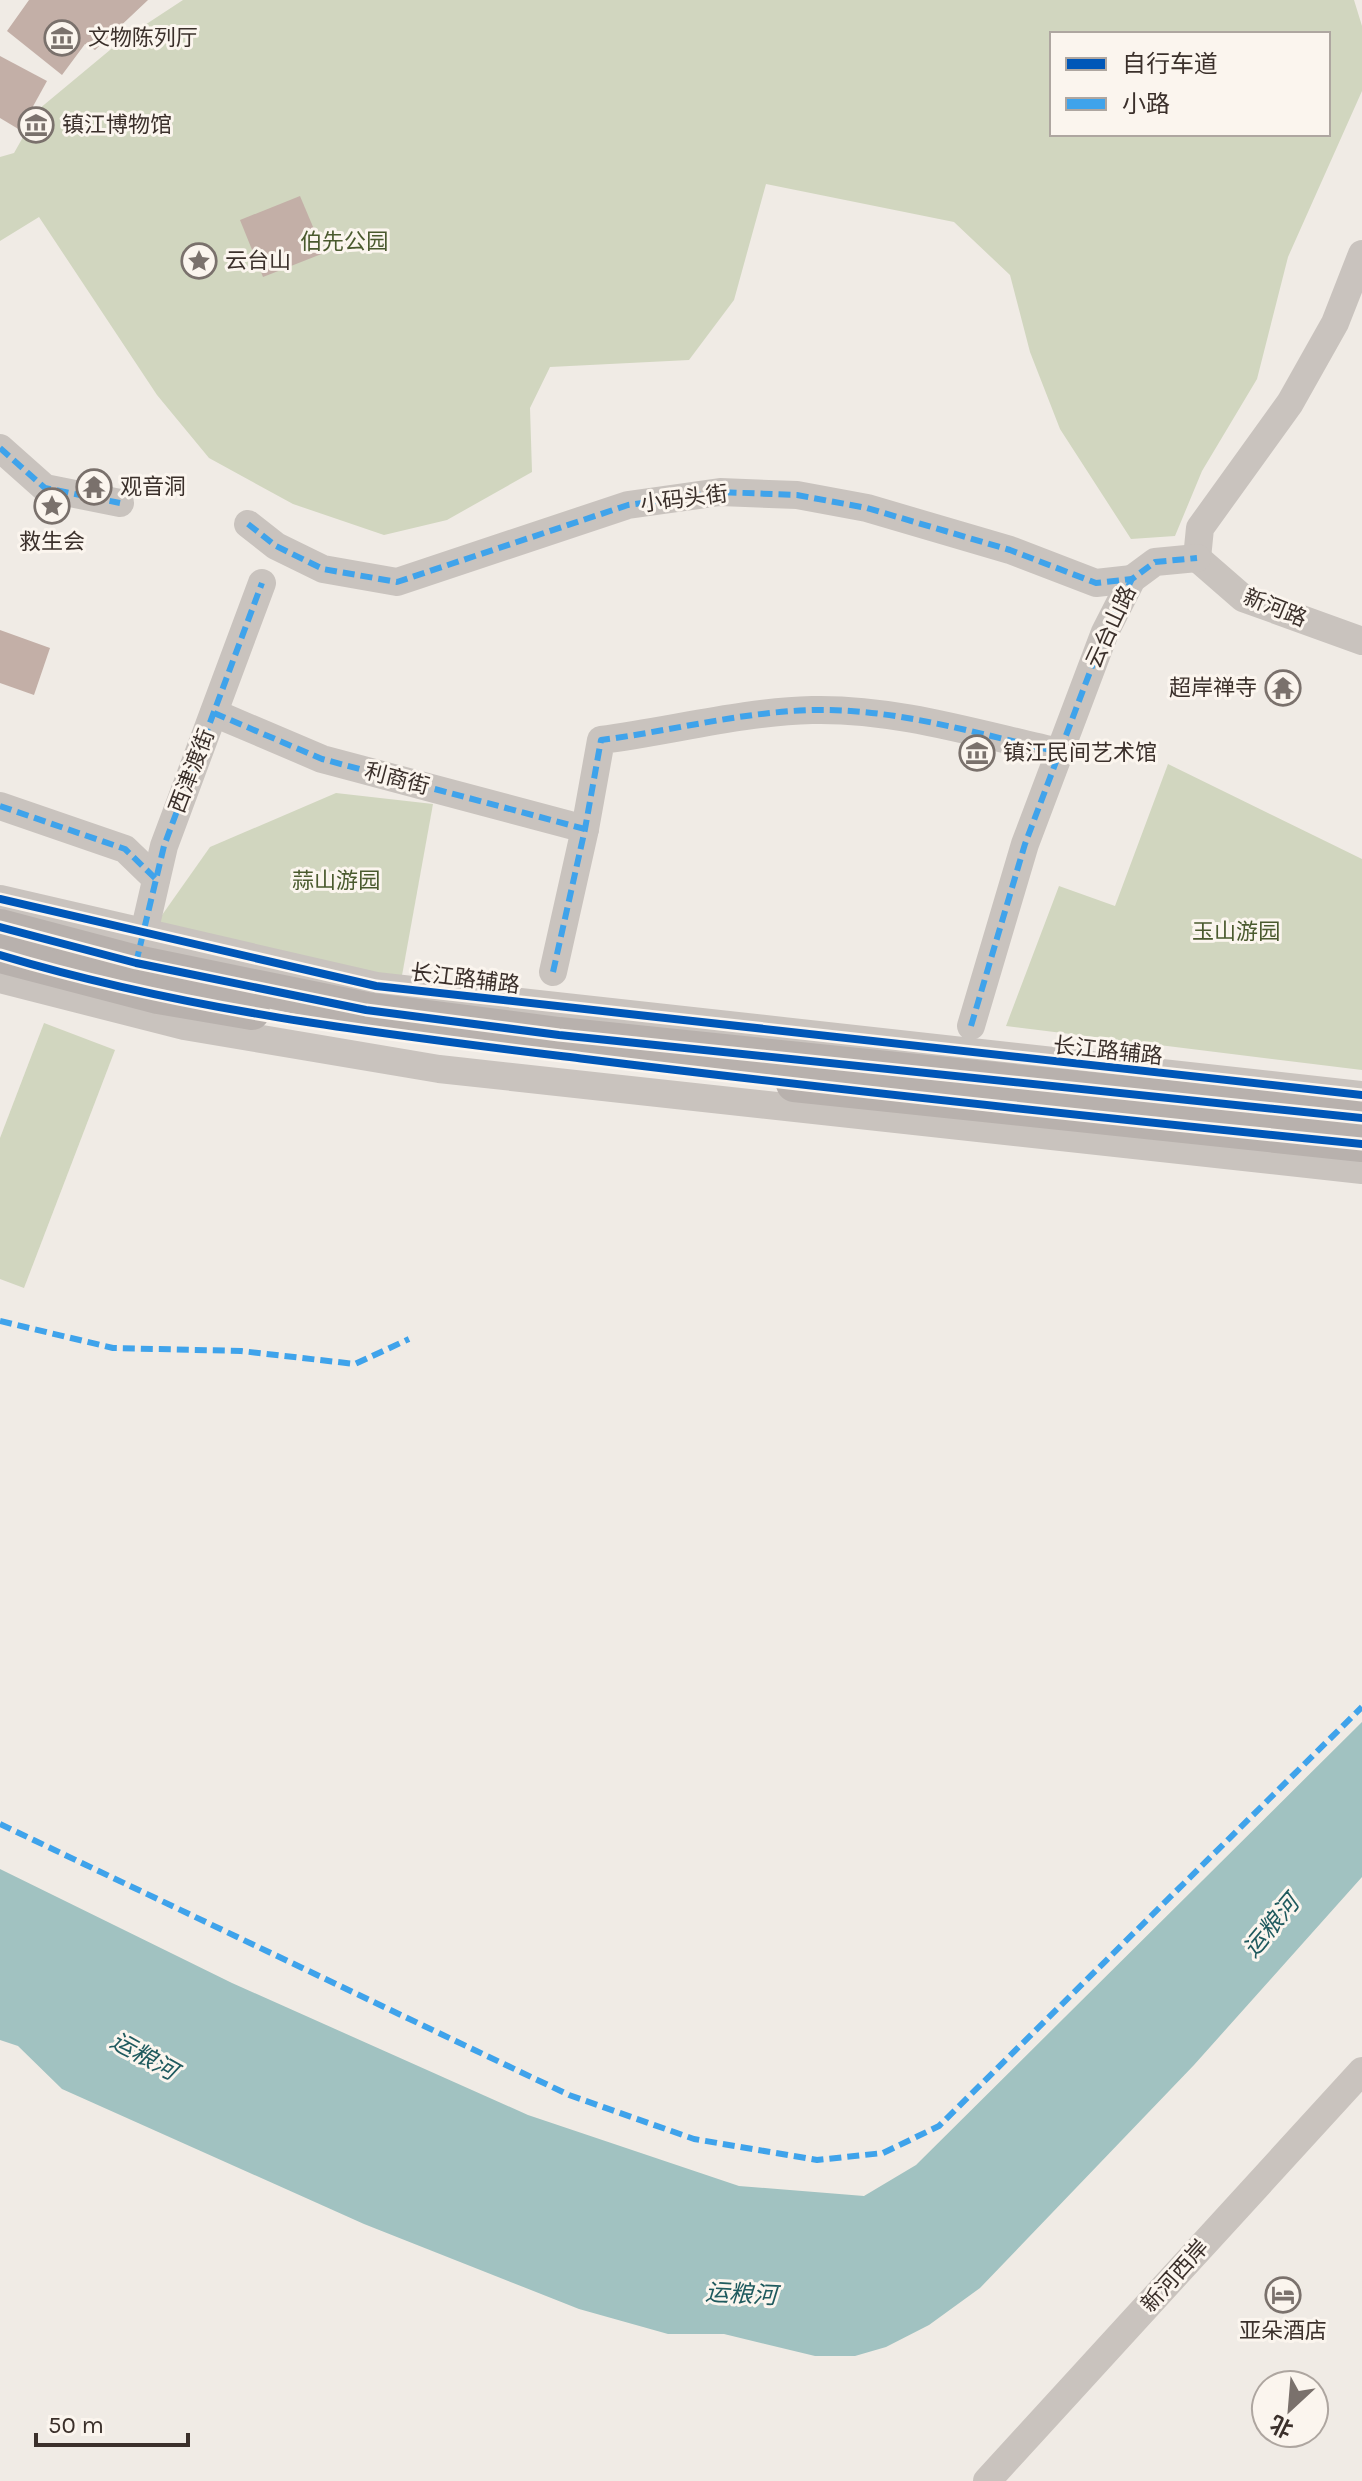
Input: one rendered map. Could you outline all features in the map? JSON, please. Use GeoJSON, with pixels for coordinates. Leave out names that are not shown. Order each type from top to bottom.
{"type":"FeatureCollection","features":[{"type":"Feature","properties":{"kind":"main road"},"geometry":{"type":"LineString","coordinates":[[0,927],[140,948],[381,1012],[559,1035],[1362,1118]]}},
{"type":"Feature","properties":{"kind":"main road"},"geometry":{"type":"LineString","coordinates":[[0,955],[158,996],[438,1041],[985,1107],[1362,1144]]}},
{"type":"Feature","properties":{"kind":"street"},"geometry":{"type":"LineString","coordinates":[[1197,558],[1200,528],[1290,403],[1335,323],[1362,254]]}},
{"type":"Feature","properties":{"kind":"street"},"geometry":{"type":"LineString","coordinates":[[0,448],[45,488],[120,503]]}},
{"type":"Feature","properties":{"kind":"street","name":"小码头街"},"geometry":{"type":"LineString","coordinates":[[248,524],[276,546],[323,569],[397,582],[628,505],[720,492],[797,495],[897,516],[1010,550],[1096,583],[1132,579]]}},
{"type":"Feature","properties":{"kind":"street","name":"云台山路"},"geometry":{"type":"LineString","coordinates":[[971,1026],[1025,844],[1105,632],[1132,579],[1155,562],[1197,558]]}},
{"type":"Feature","properties":{"kind":"street","name":"新河路"},"geometry":{"type":"LineString","coordinates":[[1197,558],[1243,598],[1362,641]]}},
{"type":"Feature","properties":{"kind":"street","name":"西津渡街"},"geometry":{"type":"LineString","coordinates":[[140,948],[164,846],[262,583]]}},
{"type":"Feature","properties":{"kind":"street"},"geometry":{"type":"LineString","coordinates":[[553,972],[601,740],[750,715],[814,710],[895,716],[1059,752]]}},
{"type":"Feature","properties":{"kind":"street","name":"利商街"},"geometry":{"type":"LineString","coordinates":[[214,713],[322,759],[585,829]]}},
{"type":"Feature","properties":{"kind":"street"},"geometry":{"type":"LineString","coordinates":[[0,806],[125,849],[156,879]]}},
{"type":"Feature","properties":{"kind":"street","name":"长江路辅路"},"geometry":{"type":"LineString","coordinates":[[0,899],[140,948],[376,986],[1362,1095]]}},
{"type":"Feature","properties":{"kind":"street"},"geometry":{"type":"LineString","coordinates":[[0,979],[184,1026],[439,1069],[1362,1170]]}},
{"type":"Feature","properties":{"kind":"street","name":"新河西岸"},"geometry":{"type":"LineString","coordinates":[[987,2481],[1362,2071]]}},
{"type":"Feature","properties":{"kind":"green space","name":"伯先公园"},"geometry":{"type":"Polygon","coordinates":[[[183,0],[1354,0],[1362,26],[1362,91],[1288,257],[1257,379],[1202,471],[1175,536],[1131,539],[1060,429],[1030,352],[1010,275],[954,222],[766,184],[734,300],[689,360],[550,367],[530,408],[532,472],[447,520],[384,535],[293,504],[209,458],[157,395],[39,217],[0,241],[0,157],[14,153],[39,109],[122,40],[183,0]]]}},
{"type":"Feature","properties":{"kind":"green space","name":"玉山游园"},"geometry":{"type":"Polygon","coordinates":[[[1168,764],[1362,859],[1362,1070],[1006,1026],[1059,886],[1115,906],[1168,764]]]}},
{"type":"Feature","properties":{"kind":"green space","name":"蒜山游园"},"geometry":{"type":"Polygon","coordinates":[[[336,793],[433,804],[401,981],[155,925],[210,847],[336,793]]]}},
{"type":"Feature","properties":{"kind":"green space"},"geometry":{"type":"Polygon","coordinates":[[[44,1023],[115,1050],[24,1288],[0,1279],[0,1138],[44,1023]]]}},
{"type":"Feature","properties":{"kind":"water","name":"运粮河"},"geometry":{"type":"Polygon","coordinates":[[[1362,1722],[1362,1877],[1194,2065],[980,2288],[929,2325],[886,2347],[855,2356],[815,2356],[724,2334],[668,2334],[579,2309],[364,2224],[62,2089],[18,2046],[0,2040],[0,1869],[232,1983],[528,2115],[739,2186],[864,2196],[916,2165],[1362,1722]]]}},
{"type":"Feature","properties":{"kind":"building","name":"文物陈列厅"},"geometry":{"type":"Polygon","coordinates":[[[29,0],[148,0],[95,50],[85,44],[62,75],[7,31],[29,0]]]}},
{"type":"Feature","properties":{"kind":"building"},"geometry":{"type":"Polygon","coordinates":[[[0,56],[47,81],[20,130],[0,118],[0,56]]]}},
{"type":"Feature","properties":{"kind":"building"},"geometry":{"type":"Polygon","coordinates":[[[300,196],[324,253],[263,277],[240,220],[300,196]]]}},
{"type":"Feature","properties":{"kind":"building"},"geometry":{"type":"Polygon","coordinates":[[[0,630],[50,648],[34,695],[0,683],[0,630]]]}},
{"type":"Feature","properties":{"kind":"marked path"},"geometry":{"type":"LineString","coordinates":[[0,448],[45,488],[120,503]]}},
{"type":"Feature","properties":{"kind":"marked path"},"geometry":{"type":"LineString","coordinates":[[248,524],[276,546],[323,569],[397,582],[628,505],[720,492],[797,495],[867,508],[1010,550],[1096,583],[1132,579]]}},
{"type":"Feature","properties":{"kind":"marked path"},"geometry":{"type":"LineString","coordinates":[[971,1026],[1025,844],[1105,632],[1132,579],[1155,562],[1197,558]]}},
{"type":"Feature","properties":{"kind":"marked path"},"geometry":{"type":"LineString","coordinates":[[136,963],[164,846],[262,583]]}},
{"type":"Feature","properties":{"kind":"marked path"},"geometry":{"type":"LineString","coordinates":[[553,972],[601,740],[759,714],[843,710],[936,724],[1059,752]]}},
{"type":"Feature","properties":{"kind":"marked path"},"geometry":{"type":"LineString","coordinates":[[214,713],[322,759],[585,829]]}},
{"type":"Feature","properties":{"kind":"marked path"},"geometry":{"type":"LineString","coordinates":[[0,806],[125,849],[156,879]]}},
{"type":"Feature","properties":{"kind":"marked path"},"geometry":{"type":"LineString","coordinates":[[0,1321],[113,1348],[241,1351],[355,1364],[409,1339]]}},
{"type":"Feature","properties":{"kind":"marked path"},"geometry":{"type":"LineString","coordinates":[[0,1824],[569,2095],[694,2139],[817,2160],[883,2153],[939,2126],[1362,1707]]}},
{"type":"Feature","properties":{"kind":"cycle path"},"geometry":{"type":"LineString","coordinates":[[0,899],[376,986],[1362,1095]]}},
{"type":"Feature","properties":{"kind":"cycle path"},"geometry":{"type":"LineString","coordinates":[[0,927],[136,963],[366,1010],[559,1035],[1362,1118]]}},
{"type":"Feature","properties":{"kind":"cycle path"},"geometry":{"type":"LineString","coordinates":[[0,955],[144,992],[364,1031],[779,1082],[1362,1144]]}},
{"type":"Feature","properties":{"kind":"place","name":"文物陈列厅"},"geometry":{"type":"Point","coordinates":[62,38]}},
{"type":"Feature","properties":{"kind":"place","name":"镇江博物馆"},"geometry":{"type":"Point","coordinates":[36,125]}},
{"type":"Feature","properties":{"kind":"place","name":"云台山"},"geometry":{"type":"Point","coordinates":[199,261]}},
{"type":"Feature","properties":{"kind":"place","name":"观音洞"},"geometry":{"type":"Point","coordinates":[94,487]}},
{"type":"Feature","properties":{"kind":"place","name":"救生会"},"geometry":{"type":"Point","coordinates":[52,506]}},
{"type":"Feature","properties":{"kind":"place","name":"超岸禅寺"},"geometry":{"type":"Point","coordinates":[1283,688]}},
{"type":"Feature","properties":{"kind":"place","name":"镇江民间艺术馆"},"geometry":{"type":"Point","coordinates":[977,753]}},
{"type":"Feature","properties":{"kind":"place","name":"亚朵酒店"},"geometry":{"type":"Point","coordinates":[1283,2295]}}]}
